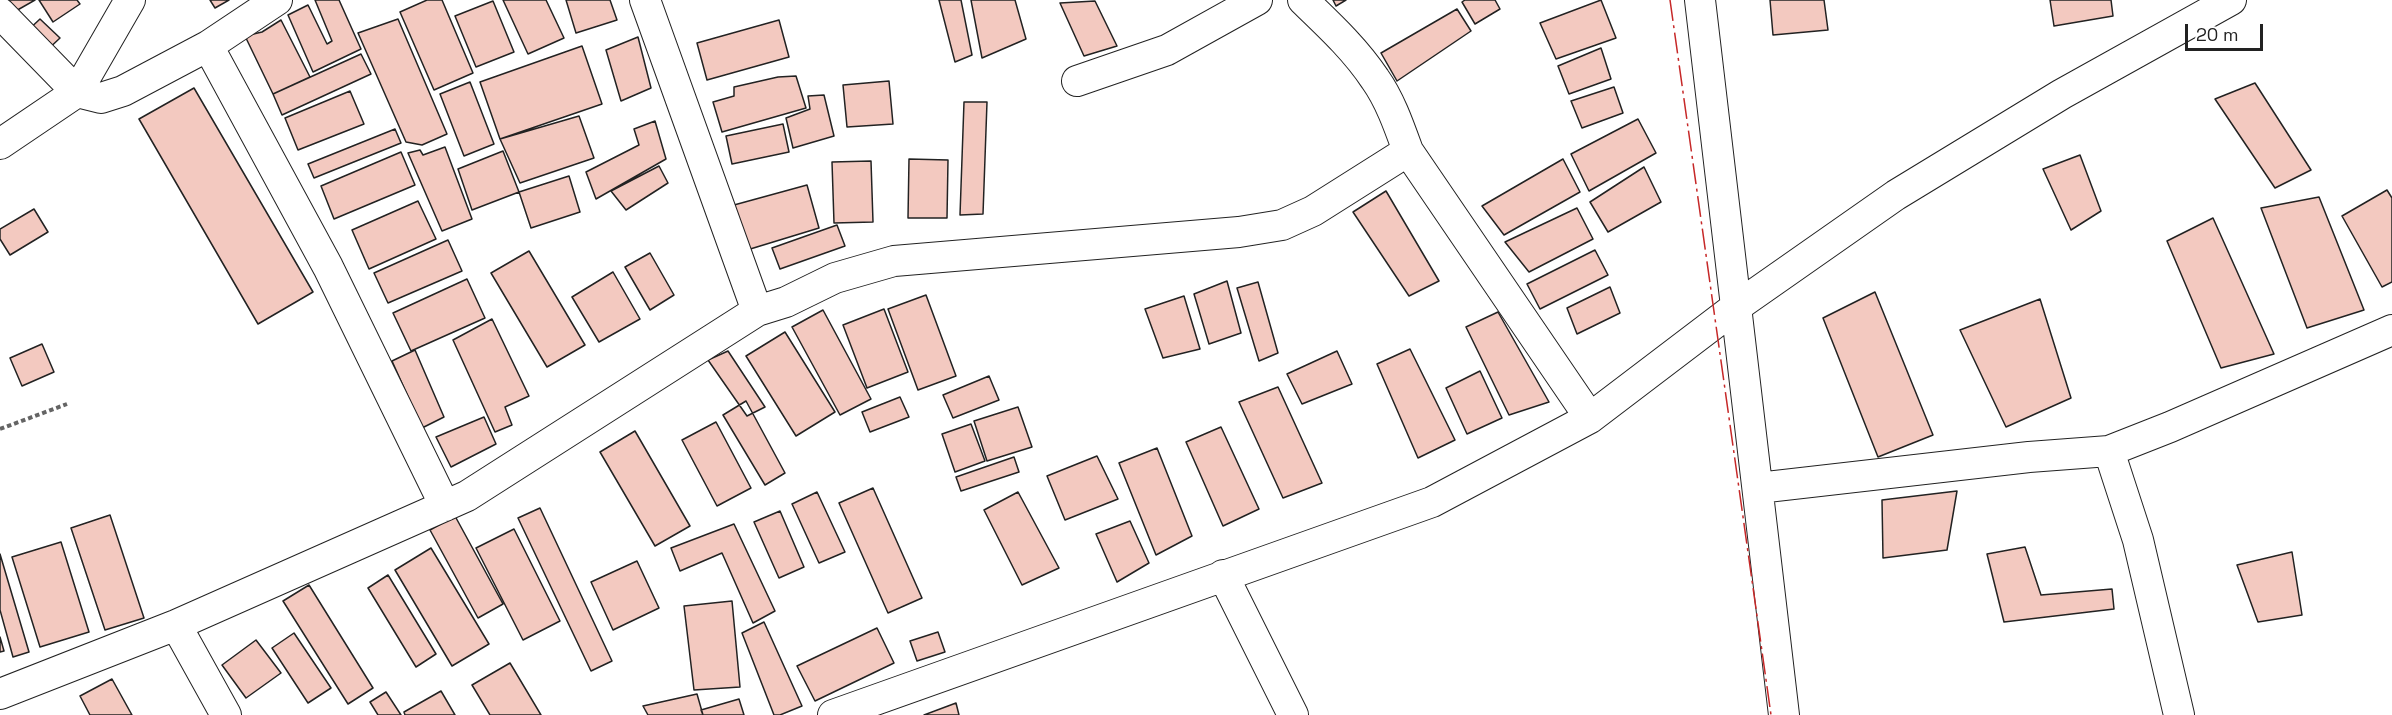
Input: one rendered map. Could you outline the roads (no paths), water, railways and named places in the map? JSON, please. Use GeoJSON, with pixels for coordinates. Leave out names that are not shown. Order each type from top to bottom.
{"type":"FeatureCollection","features":[{"type":"Feature","properties":{"kind":"street"},"geometry":{"type":"LineString","coordinates":[[0,144],[77,92],[130,0]]}},
{"type":"Feature","properties":{"kind":"street"},"geometry":{"type":"LineString","coordinates":[[0,13],[77,92],[101,98],[123,91],[208,46],[278,0]]}},
{"type":"Feature","properties":{"kind":"street"},"geometry":{"type":"LineString","coordinates":[[645,0],[757,311]]}},
{"type":"Feature","properties":{"kind":"street"},"geometry":{"type":"LineString","coordinates":[[1077,81],[1167,50],[1257,0]]}},
{"type":"Feature","properties":{"kind":"street"},"geometry":{"type":"LineString","coordinates":[[1303,0],[1342,38],[1376,80],[1397,120],[1408,151],[1590,418]]}},
{"type":"Feature","properties":{"kind":"street"},"geometry":{"type":"LineString","coordinates":[[1700,0],[1784,715]]}},
{"type":"Feature","properties":{"kind":"street"},"geometry":{"type":"LineString","coordinates":[[833,715],[1432,502],[1590,418],[1736,307],[1896,195],[2062,93],[2231,0]]}},
{"type":"Feature","properties":{"kind":"street"},"geometry":{"type":"LineString","coordinates":[[208,46],[328,267],[445,506]]}},
{"type":"Feature","properties":{"kind":"street"},"geometry":{"type":"LineString","coordinates":[[0,694],[176,625],[467,496],[757,311],[786,302],[835,278],[894,261],[1239,232],[1282,225],[1313,211],[1408,151]]}},
{"type":"Feature","properties":{"kind":"street"},"geometry":{"type":"LineString","coordinates":[[1758,488],[2029,457],[2109,451],[2170,427],[2392,330]]}},
{"type":"Feature","properties":{"kind":"street"},"geometry":{"type":"LineString","coordinates":[[2109,451],[2138,540],[2179,715]]}},
{"type":"Feature","properties":{"kind":"street"},"geometry":{"type":"LineString","coordinates":[[1223,575],[1293,715]]}},
{"type":"Feature","properties":{"kind":"street"},"geometry":{"type":"LineString","coordinates":[[176,625],[226,715]]}}]}
